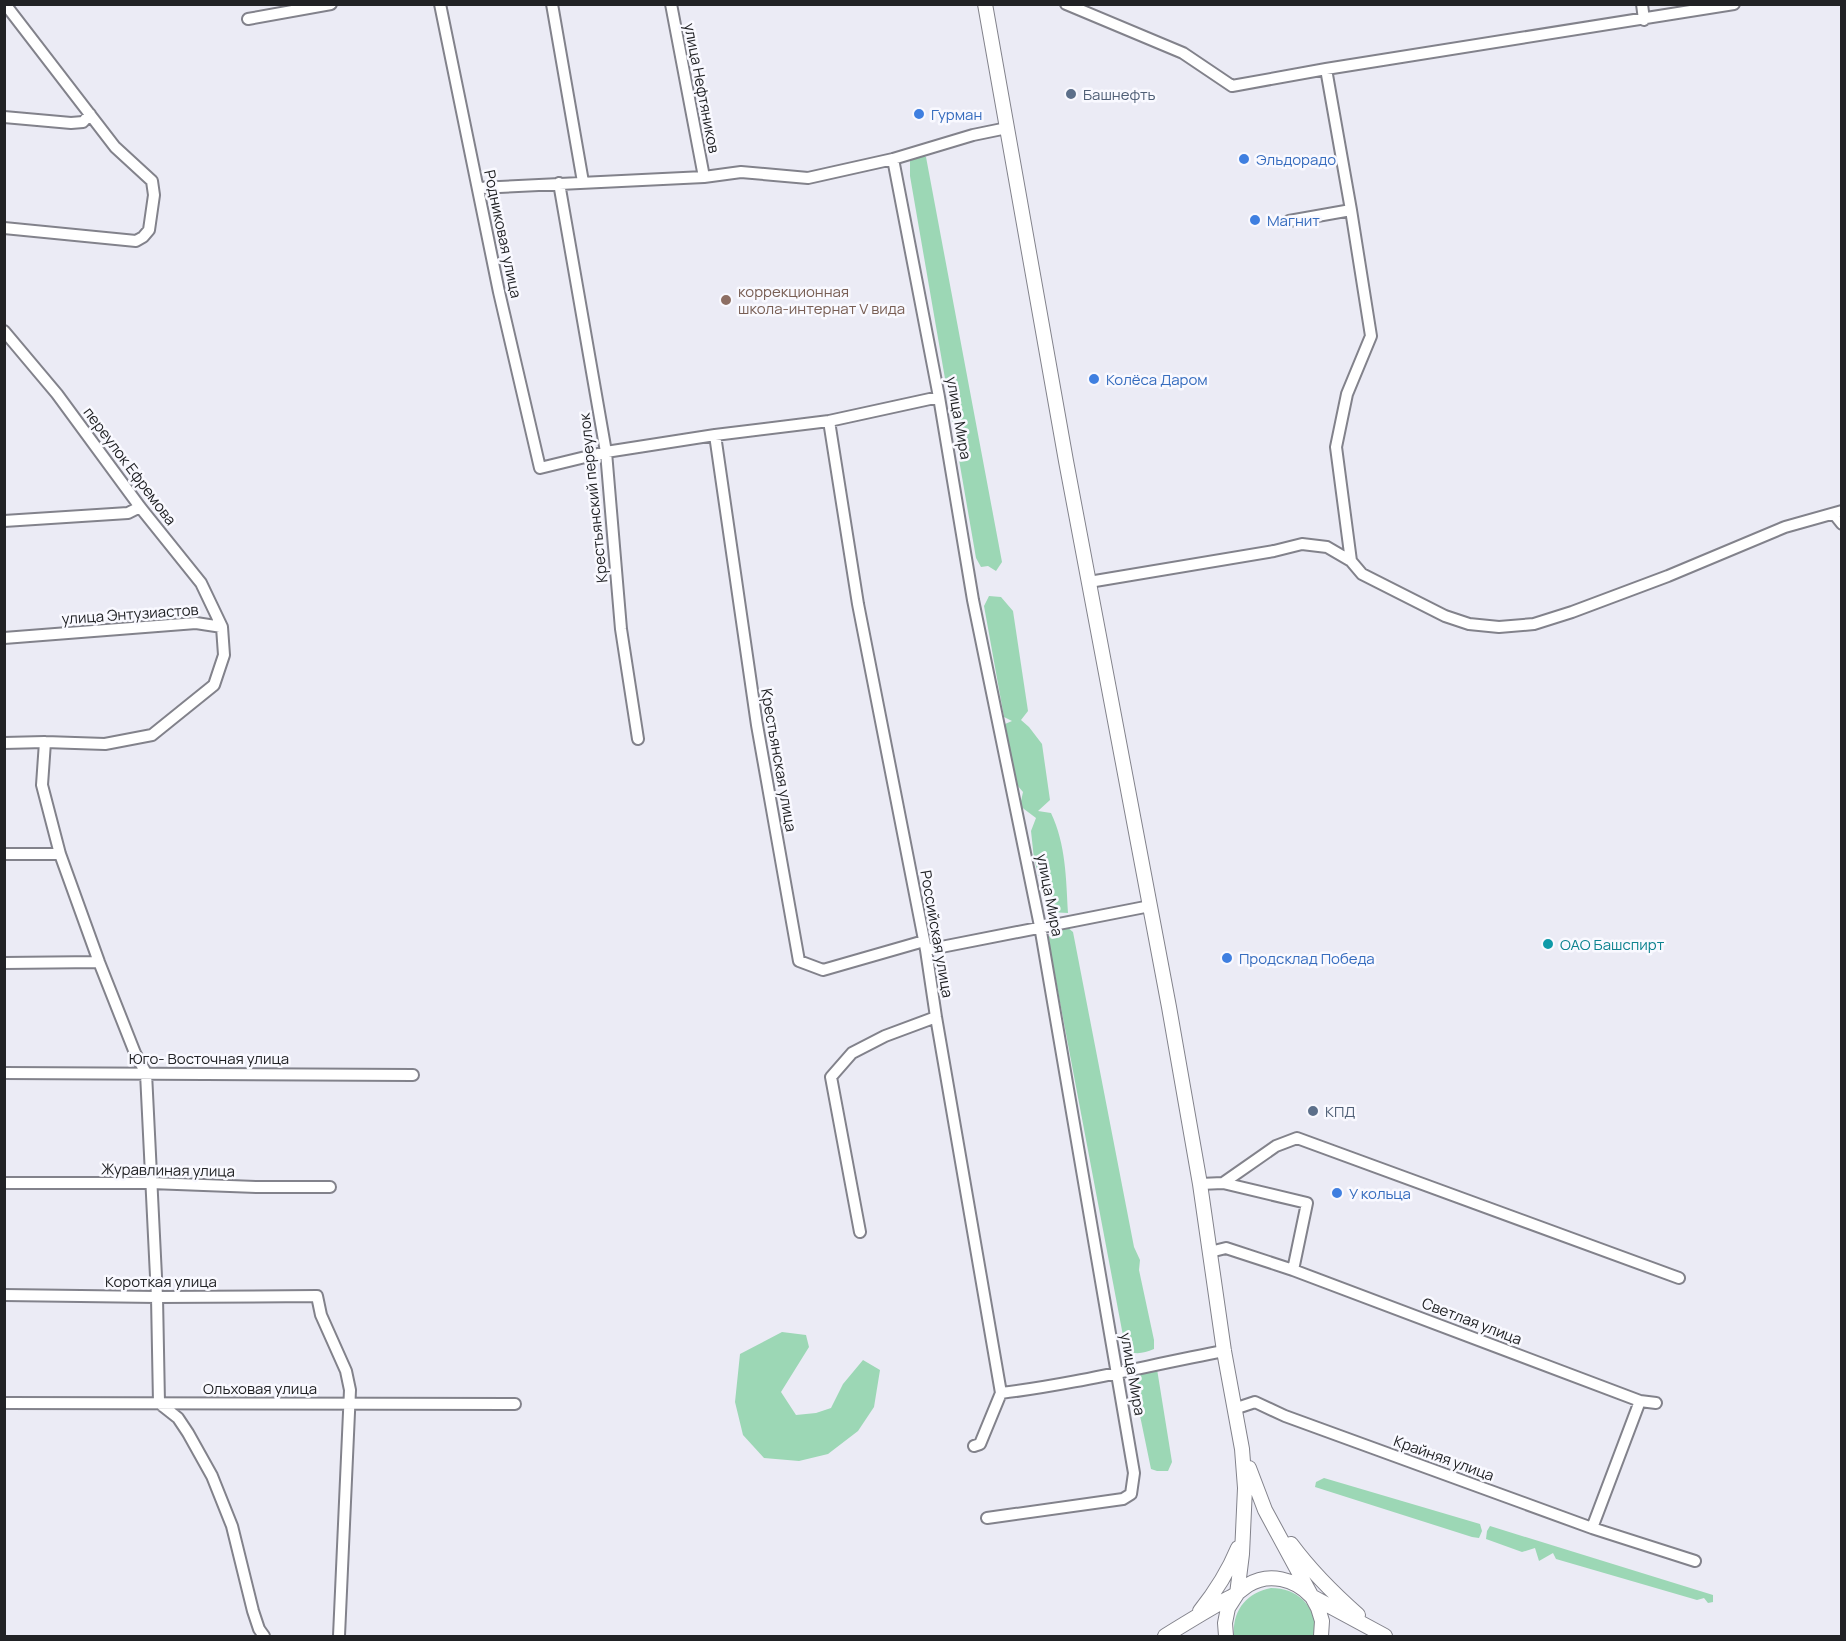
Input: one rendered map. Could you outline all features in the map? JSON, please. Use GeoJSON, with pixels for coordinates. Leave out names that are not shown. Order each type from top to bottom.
{"type":"FeatureCollection","features":[{"type":"Feature","properties":{"kind":"main road"},"geometry":{"type":"LineString","coordinates":[[985,4],[1065,461],[1150,906],[1200,1184],[1224,1351],[1242,1449],[1245,1517],[1237,1594],[1228,1608],[1225,1623],[1226,1636]]}},
{"type":"Feature","properties":{"kind":"main road"},"geometry":{"type":"LineString","coordinates":[[1242,1449],[1264,1510],[1318,1608],[1322,1621],[1321,1636]]}},
{"type":"Feature","properties":{"kind":"main road"},"geometry":{"type":"LineString","coordinates":[[1264,1510],[1308,1566],[1335,1595],[1382,1635]]}},
{"type":"Feature","properties":{"kind":"main road"},"geometry":{"type":"LineString","coordinates":[[1194,1617],[1215,1592],[1228,1570],[1238,1547],[1245,1517]]}},
{"type":"Feature","properties":{"kind":"main road"},"geometry":{"type":"LineString","coordinates":[[1165,1636],[1249,1585],[1263,1579],[1278,1578],[1292,1581],[1311,1596],[1382,1635]]}},
{"type":"Feature","properties":{"kind":"street"},"geometry":{"type":"LineString","coordinates":[[4,228],[136,241],[149,230],[154,195],[152,181],[115,147],[5,4]]}},
{"type":"Feature","properties":{"kind":"street"},"geometry":{"type":"LineString","coordinates":[[248,19],[331,4]]}},
{"type":"Feature","properties":{"kind":"street","name":"Родниковая улица"},"geometry":{"type":"LineString","coordinates":[[440,4],[499,292],[540,468],[606,452]]}},
{"type":"Feature","properties":{"kind":"street"},"geometry":{"type":"LineString","coordinates":[[552,4],[583,182]]}},
{"type":"Feature","properties":{"kind":"street","name":"улица Нефтяников"},"geometry":{"type":"LineString","coordinates":[[671,4],[704,177]]}},
{"type":"Feature","properties":{"kind":"street"},"geometry":{"type":"LineString","coordinates":[[1066,4],[1183,52],[1232,86],[1734,4]]}},
{"type":"Feature","properties":{"kind":"street"},"geometry":{"type":"LineString","coordinates":[[1642,4],[1644,20]]}},
{"type":"Feature","properties":{"kind":"street"},"geometry":{"type":"LineString","coordinates":[[1326,69],[1352,210],[1371,336],[1347,394],[1336,447],[1351,561]]}},
{"type":"Feature","properties":{"kind":"street"},"geometry":{"type":"LineString","coordinates":[[4,117],[71,123],[83,122],[90,114]]}},
{"type":"Feature","properties":{"kind":"street"},"geometry":{"type":"LineString","coordinates":[[478,188],[704,177],[741,172],[808,178],[893,159],[973,135],[1007,128]]}},
{"type":"Feature","properties":{"kind":"street","name":"улица Мира"},"geometry":{"type":"LineString","coordinates":[[893,159],[939,397],[973,600],[1040,926],[1134,1473],[1131,1494],[1123,1499],[987,1518]]}},
{"type":"Feature","properties":{"kind":"street","name":"Крестьянский переулок"},"geometry":{"type":"LineString","coordinates":[[559,183],[606,452],[621,629],[638,739]]}},
{"type":"Feature","properties":{"kind":"street"},"geometry":{"type":"LineString","coordinates":[[1289,221],[1352,210]]}},
{"type":"Feature","properties":{"kind":"street","name":"переулок Ефремова"},"geometry":{"type":"LineString","coordinates":[[4,331],[57,394],[140,507],[201,583],[222,627]]}},
{"type":"Feature","properties":{"kind":"street"},"geometry":{"type":"LineString","coordinates":[[606,452],[715,435],[829,421],[939,397]]}},
{"type":"Feature","properties":{"kind":"street","name":"Российская улица"},"geometry":{"type":"LineString","coordinates":[[829,421],[858,604],[925,945],[1001,1394]]}},
{"type":"Feature","properties":{"kind":"street","name":"Крестьянская улица"},"geometry":{"type":"LineString","coordinates":[[715,435],[755,714],[799,961],[823,970],[925,945]]}},
{"type":"Feature","properties":{"kind":"street"},"geometry":{"type":"LineString","coordinates":[[4,521],[128,513],[140,507]]}},
{"type":"Feature","properties":{"kind":"street"},"geometry":{"type":"LineString","coordinates":[[1089,582],[1274,551],[1302,544],[1327,547],[1351,561],[1362,574],[1445,616],[1469,624],[1499,627],[1534,624],[1572,612],[1668,576],[1785,527],[1838,512],[1842,524]]}},
{"type":"Feature","properties":{"kind":"street","name":"улица Энтузиастов"},"geometry":{"type":"LineString","coordinates":[[4,638],[196,623],[222,627]]}},
{"type":"Feature","properties":{"kind":"street"},"geometry":{"type":"LineString","coordinates":[[4,743],[105,744],[152,735],[214,685],[224,656],[222,627]]}},
{"type":"Feature","properties":{"kind":"street"},"geometry":{"type":"LineString","coordinates":[[45,742],[42,785],[60,854],[99,962],[135,1053],[146,1073],[157,1297],[159,1403],[178,1418],[212,1476],[232,1526],[253,1611],[264,1636]]}},
{"type":"Feature","properties":{"kind":"street"},"geometry":{"type":"LineString","coordinates":[[4,854],[60,854]]}},
{"type":"Feature","properties":{"kind":"street"},"geometry":{"type":"LineString","coordinates":[[925,945],[1150,906]]}},
{"type":"Feature","properties":{"kind":"street"},"geometry":{"type":"LineString","coordinates":[[4,963],[99,962]]}},
{"type":"Feature","properties":{"kind":"street"},"geometry":{"type":"LineString","coordinates":[[860,1232],[831,1077],[852,1053],[885,1036],[936,1017]]}},
{"type":"Feature","properties":{"kind":"street","name":"Юго- Восточная улица"},"geometry":{"type":"LineString","coordinates":[[4,1073],[413,1075]]}},
{"type":"Feature","properties":{"kind":"street"},"geometry":{"type":"LineString","coordinates":[[1223,1184],[1276,1146],[1297,1138],[1679,1278]]}},
{"type":"Feature","properties":{"kind":"street","name":"Журавлиная улица"},"geometry":{"type":"LineString","coordinates":[[4,1184],[151,1183],[330,1187]]}},
{"type":"Feature","properties":{"kind":"street"},"geometry":{"type":"LineString","coordinates":[[1200,1184],[1223,1184],[1306,1203],[1293,1270]]}},
{"type":"Feature","properties":{"kind":"street","name":"Светлая улица"},"geometry":{"type":"LineString","coordinates":[[1210,1252],[1226,1248],[1293,1270],[1640,1401],[1656,1403]]}},
{"type":"Feature","properties":{"kind":"street","name":"Короткая улица"},"geometry":{"type":"LineString","coordinates":[[4,1295],[317,1296],[321,1315],[346,1371],[350,1403]]}},
{"type":"Feature","properties":{"kind":"street"},"geometry":{"type":"LineString","coordinates":[[974,1446],[980,1444],[1001,1394],[1049,1387],[1224,1351]]}},
{"type":"Feature","properties":{"kind":"street"},"geometry":{"type":"LineString","coordinates":[[1592,1528],[1640,1401]]}},
{"type":"Feature","properties":{"kind":"street","name":"Крайняя улица"},"geometry":{"type":"LineString","coordinates":[[1234,1409],[1255,1402],[1286,1416],[1592,1528],[1695,1562]]}},
{"type":"Feature","properties":{"kind":"street","name":"Ольховая улица"},"geometry":{"type":"LineString","coordinates":[[4,1403],[515,1404]]}},
{"type":"Feature","properties":{"kind":"street"},"geometry":{"type":"LineString","coordinates":[[339,1636],[350,1403]]}},
{"type":"Feature","properties":{"kind":"green space"},"geometry":{"type":"Polygon","coordinates":[[[919,154],[926,157],[1002,562],[996,571],[988,566],[981,567],[976,558],[910,176],[910,159],[919,154]]]}},
{"type":"Feature","properties":{"kind":"green space"},"geometry":{"type":"Polygon","coordinates":[[[989,596],[1001,597],[1013,611],[1028,711],[1021,720],[1042,744],[1050,800],[1038,811],[1051,813],[1060,837],[1068,913],[1049,912],[1034,859],[1031,831],[1036,818],[1020,806],[1023,792],[1017,785],[1005,724],[1012,721],[1004,717],[984,606],[989,596]]]}},
{"type":"Feature","properties":{"kind":"green space"},"geometry":{"type":"Polygon","coordinates":[[[1067,927],[1073,932],[1134,1247],[1140,1260],[1139,1270],[1154,1340],[1154,1349],[1144,1352],[1127,1351],[1124,1341],[1050,949],[1049,937],[1056,928],[1067,927]]]}},
{"type":"Feature","properties":{"kind":"green space"},"geometry":{"type":"Polygon","coordinates":[[[782,1332],[806,1335],[809,1347],[781,1392],[796,1415],[816,1413],[831,1408],[843,1384],[863,1360],[880,1370],[874,1407],[858,1431],[828,1454],[799,1461],[764,1458],[743,1435],[735,1402],[740,1354],[782,1332]]]}},
{"type":"Feature","properties":{"kind":"green space"},"geometry":{"type":"Polygon","coordinates":[[[1157,1369],[1172,1462],[1168,1471],[1151,1469],[1131,1372],[1157,1369]]]}},
{"type":"Feature","properties":{"kind":"green space"},"geometry":{"type":"Polygon","coordinates":[[[1324,1478],[1480,1524],[1482,1531],[1479,1538],[1472,1537],[1315,1487],[1316,1482],[1324,1478]]]}},
{"type":"Feature","properties":{"kind":"green space"},"geometry":{"type":"Polygon","coordinates":[[[1490,1526],[1713,1595],[1713,1602],[1708,1603],[1704,1598],[1697,1600],[1556,1559],[1553,1553],[1539,1561],[1535,1548],[1522,1552],[1486,1539],[1490,1526]]]}},
{"type":"Feature","properties":{"kind":"green space"},"geometry":{"type":"Polygon","coordinates":[[[1271,1588],[1290,1592],[1305,1602],[1313,1617],[1315,1636],[1234,1636],[1235,1619],[1242,1604],[1254,1594],[1271,1588]]]}},
{"type":"Feature","properties":{"kind":"place","name":"Башнефть"},"geometry":{"type":"Point","coordinates":[1071,94]}},
{"type":"Feature","properties":{"kind":"place","name":"Гурман"},"geometry":{"type":"Point","coordinates":[919,114]}},
{"type":"Feature","properties":{"kind":"place","name":"Эльдорадо"},"geometry":{"type":"Point","coordinates":[1244,159]}},
{"type":"Feature","properties":{"kind":"place","name":"Магнит"},"geometry":{"type":"Point","coordinates":[1255,220]}},
{"type":"Feature","properties":{"kind":"place","name":"коррекционная школа-интернат V вида"},"geometry":{"type":"Point","coordinates":[726,300]}},
{"type":"Feature","properties":{"kind":"place","name":"Колёса Даром"},"geometry":{"type":"Point","coordinates":[1094,379]}},
{"type":"Feature","properties":{"kind":"place","name":"ОАО Башспирт"},"geometry":{"type":"Point","coordinates":[1548,944]}},
{"type":"Feature","properties":{"kind":"place","name":"Продсклад Победа"},"geometry":{"type":"Point","coordinates":[1227,958]}},
{"type":"Feature","properties":{"kind":"place","name":"КПД"},"geometry":{"type":"Point","coordinates":[1313,1111]}},
{"type":"Feature","properties":{"kind":"place","name":"У кольца"},"geometry":{"type":"Point","coordinates":[1337,1193]}}]}
